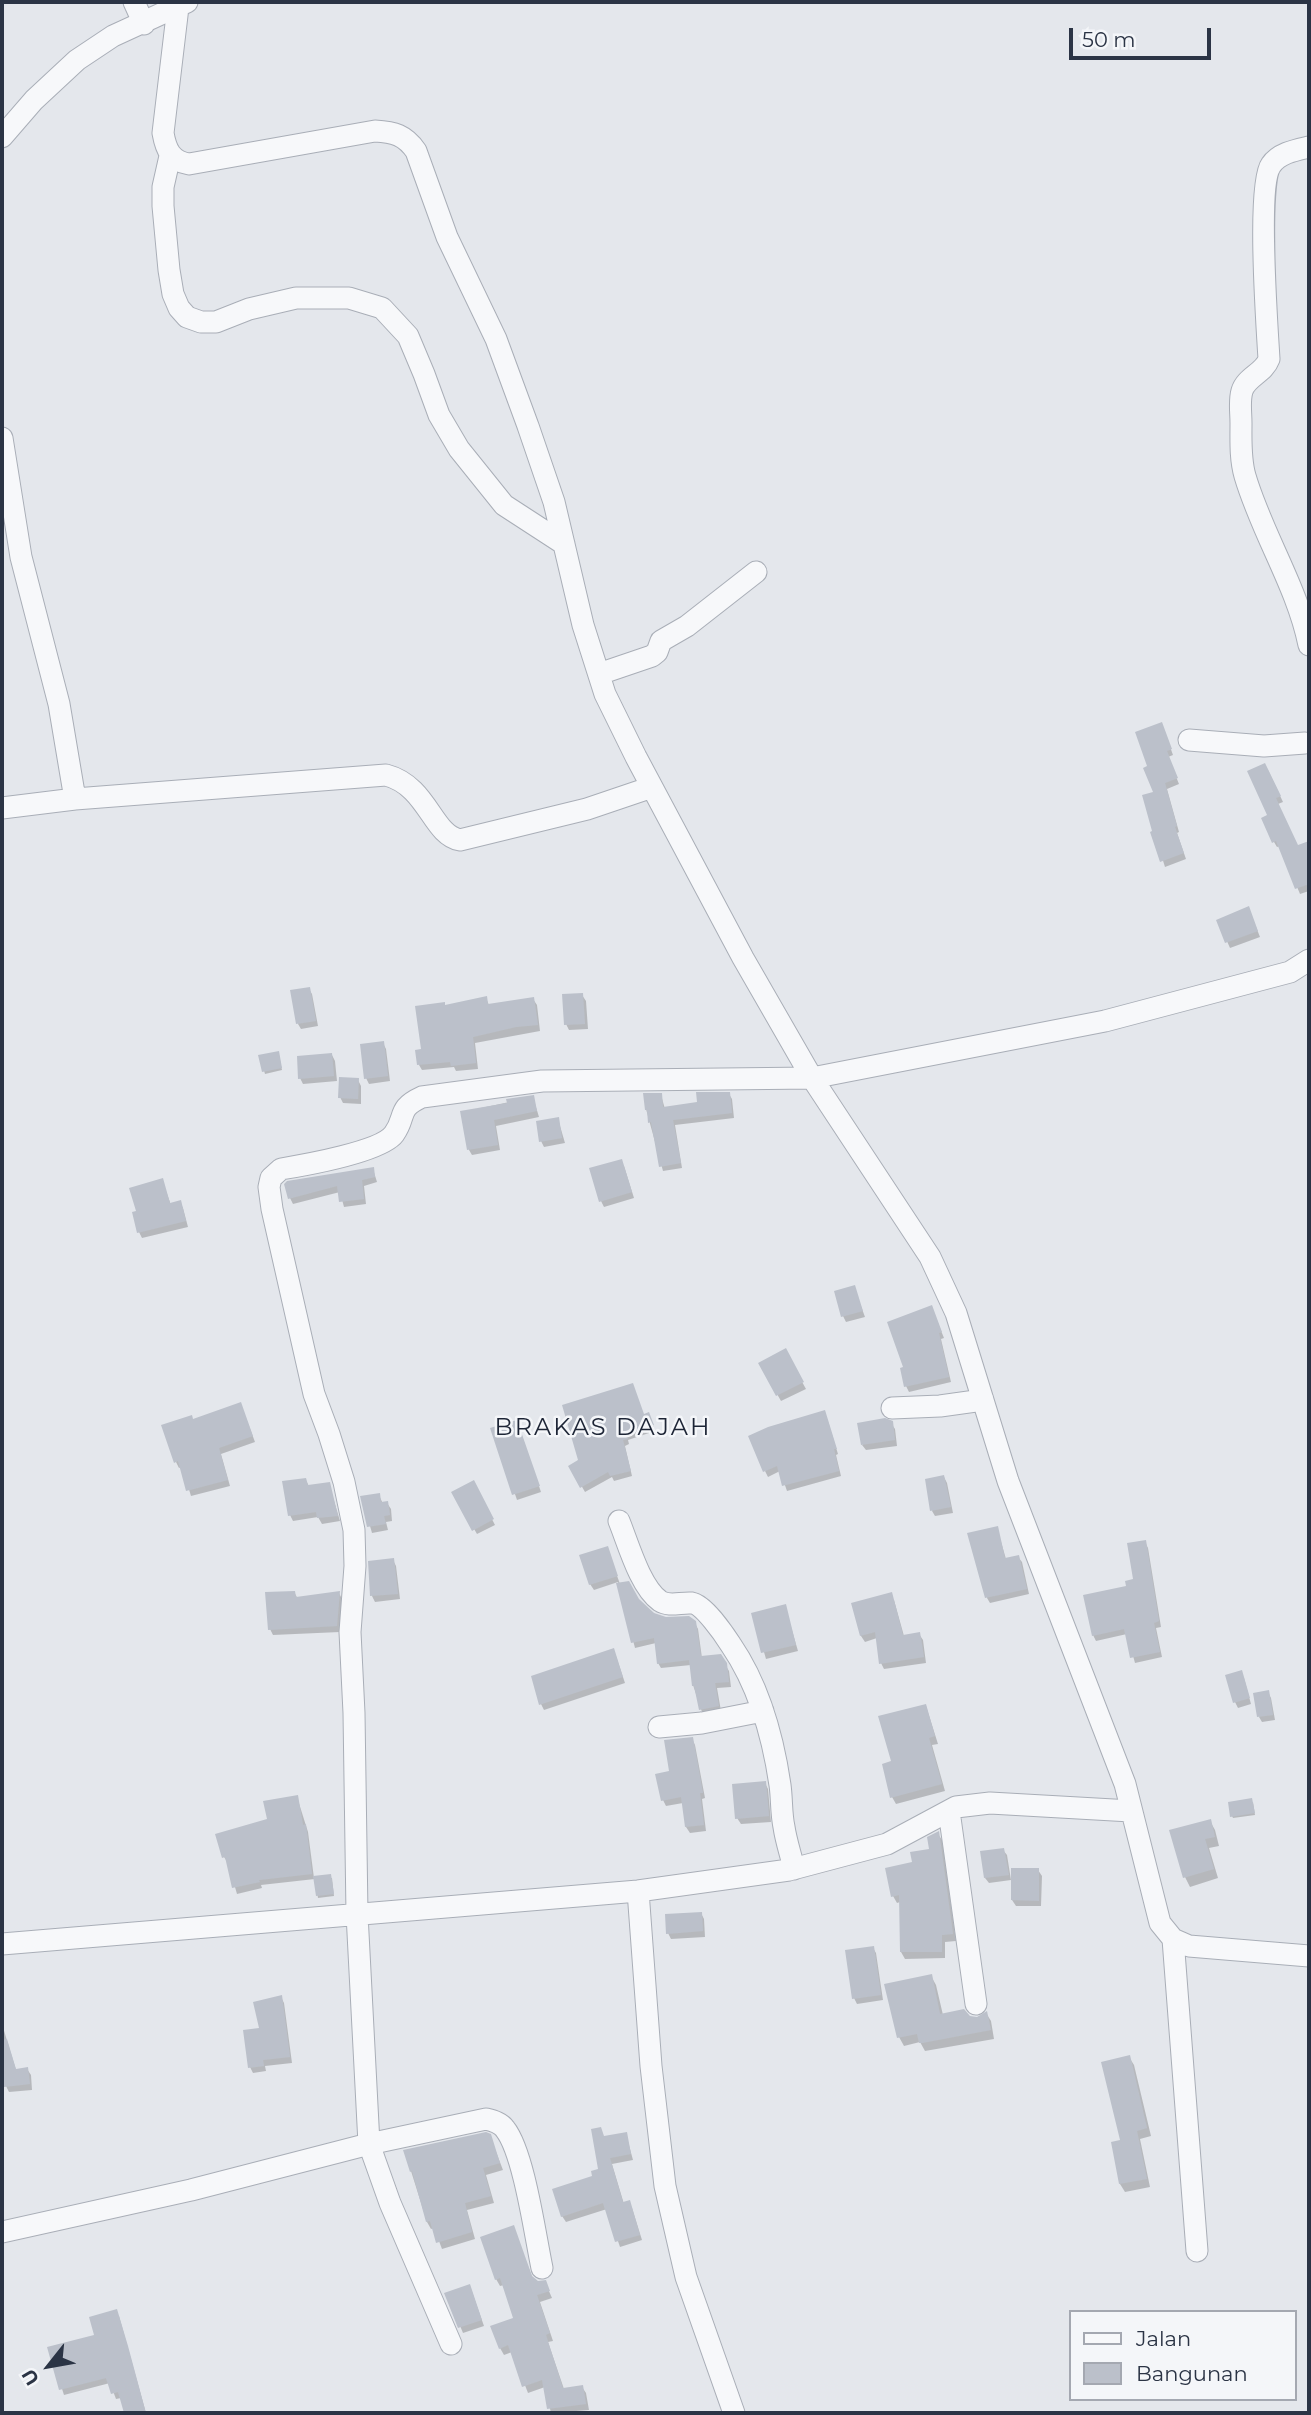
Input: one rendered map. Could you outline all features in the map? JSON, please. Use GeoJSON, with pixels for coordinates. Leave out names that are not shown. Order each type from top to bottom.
{"type":"FeatureCollection","features":[{"type":"Feature","properties":{"kind":"street"},"geometry":{"type":"LineString","coordinates":[[134,2],[144,24]]}},
{"type":"Feature","properties":{"kind":"street"},"geometry":{"type":"LineString","coordinates":[[2,136],[34,100],[77,60],[113,36],[183,5]]}},
{"type":"Feature","properties":{"kind":"street"},"geometry":{"type":"LineString","coordinates":[[183,5],[163,133],[170,156],[178,162],[188,164],[374,131],[399,134],[410,141],[416,151],[447,237],[496,339],[554,502],[583,625],[605,694],[743,958],[812,1078],[930,1257],[956,1313],[1008,1481],[1125,1784],[1160,1923],[1173,1939],[1189,1946],[1309,1956]]}},
{"type":"Feature","properties":{"kind":"street"},"geometry":{"type":"LineString","coordinates":[[1309,147],[1281,156],[1271,163],[1267,172],[1264,194],[1264,285],[1269,359],[1245,384],[1241,399],[1244,474],[1279,556],[1307,632],[1309,645]]}},
{"type":"Feature","properties":{"kind":"street"},"geometry":{"type":"LineString","coordinates":[[170,156],[163,187],[169,270],[173,294],[179,308],[187,317],[201,322],[216,322],[249,309],[296,298],[349,298],[382,308],[408,336],[439,415],[459,449],[504,505],[564,544]]}},
{"type":"Feature","properties":{"kind":"street"},"geometry":{"type":"LineString","coordinates":[[2,438],[21,557],[59,704],[75,799]]}},
{"type":"Feature","properties":{"kind":"street"},"geometry":{"type":"LineString","coordinates":[[599,674],[652,656],[657,652],[661,641],[687,626],[755,572]]}},
{"type":"Feature","properties":{"kind":"street"},"geometry":{"type":"LineString","coordinates":[[1189,740],[1264,746],[1308,746]]}},
{"type":"Feature","properties":{"kind":"street"},"geometry":{"type":"LineString","coordinates":[[2,808],[75,799],[386,775],[398,778],[414,789],[447,836],[460,840],[587,809],[652,787]]}},
{"type":"Feature","properties":{"kind":"street"},"geometry":{"type":"LineString","coordinates":[[451,2344],[390,2203],[369,2144],[357,1914],[350,1632],[355,1566],[354,1530],[344,1482],[314,1394],[272,1209],[269,1187],[271,1178],[281,1170],[379,1146],[395,1133],[406,1106],[422,1097],[542,1081],[812,1078],[1105,1021],[1290,972],[1309,960]]}},
{"type":"Feature","properties":{"kind":"street"},"geometry":{"type":"LineString","coordinates":[[892,1408],[940,1406],[983,1400]]}},
{"type":"Feature","properties":{"kind":"street"},"geometry":{"type":"LineString","coordinates":[[619,1521],[637,1566],[657,1599],[667,1604],[692,1603],[704,1611],[732,1646],[763,1711],[775,1751],[783,1825],[794,1869]]}},
{"type":"Feature","properties":{"kind":"street"},"geometry":{"type":"LineString","coordinates":[[659,1727],[702,1723],[763,1711]]}},
{"type":"Feature","properties":{"kind":"street"},"geometry":{"type":"LineString","coordinates":[[2,1944],[638,1891],[794,1869],[887,1844],[956,1808],[990,1803],[1131,1811]]}},
{"type":"Feature","properties":{"kind":"street"},"geometry":{"type":"LineString","coordinates":[[949,1811],[976,2004]]}},
{"type":"Feature","properties":{"kind":"street"},"geometry":{"type":"LineString","coordinates":[[638,1891],[651,2066],[665,2186],[686,2277],[734,2413]]}},
{"type":"Feature","properties":{"kind":"street"},"geometry":{"type":"LineString","coordinates":[[1173,1939],[1197,2251]]}},
{"type":"Feature","properties":{"kind":"street"},"geometry":{"type":"LineString","coordinates":[[2,2232],[191,2190],[369,2144],[486,2119],[501,2124],[517,2154],[542,2268]]}},
{"type":"Feature","properties":{"kind":"building"},"geometry":{"type":"Polygon","coordinates":[[[1162,722],[1172,749],[1167,751],[1178,778],[1165,783],[1184,853],[1160,862],[1142,795],[1153,792],[1143,768],[1147,766],[1135,732],[1162,722]]]}},
{"type":"Feature","properties":{"kind":"building"},"geometry":{"type":"Polygon","coordinates":[[[1265,763],[1281,796],[1276,798],[1298,845],[1309,841],[1309,884],[1295,889],[1276,841],[1272,843],[1261,818],[1267,815],[1247,771],[1265,763]]]}},
{"type":"Feature","properties":{"kind":"building"},"geometry":{"type":"Polygon","coordinates":[[[1249,906],[1258,931],[1225,943],[1216,920],[1249,906]]]}},
{"type":"Feature","properties":{"kind":"building"},"geometry":{"type":"Polygon","coordinates":[[[310,987],[316,1021],[296,1024],[290,990],[310,987]]]}},
{"type":"Feature","properties":{"kind":"building"},"geometry":{"type":"Polygon","coordinates":[[[583,993],[585,1024],[564,1025],[562,994],[583,993]]]}},
{"type":"Feature","properties":{"kind":"building"},"geometry":{"type":"Polygon","coordinates":[[[487,996],[488,1004],[534,997],[538,1025],[473,1037],[476,1063],[451,1066],[450,1062],[417,1065],[415,1050],[421,1049],[415,1006],[445,1002],[445,1005],[487,996]]]}},
{"type":"Feature","properties":{"kind":"building"},"geometry":{"type":"Polygon","coordinates":[[[384,1041],[388,1076],[364,1079],[360,1044],[384,1041]]]}},
{"type":"Feature","properties":{"kind":"building"},"geometry":{"type":"Polygon","coordinates":[[[279,1051],[282,1068],[262,1072],[258,1055],[279,1051]]]}},
{"type":"Feature","properties":{"kind":"building"},"geometry":{"type":"Polygon","coordinates":[[[332,1053],[334,1076],[298,1079],[297,1056],[332,1053]]]}},
{"type":"Feature","properties":{"kind":"building"},"geometry":{"type":"Polygon","coordinates":[[[339,1077],[359,1078],[358,1099],[338,1098],[339,1077]]]}},
{"type":"Feature","properties":{"kind":"building"},"geometry":{"type":"Polygon","coordinates":[[[696,1092],[730,1092],[732,1113],[673,1120],[681,1163],[659,1167],[643,1093],[662,1093],[663,1107],[697,1102],[696,1092]]]}},
{"type":"Feature","properties":{"kind":"building"},"geometry":{"type":"Polygon","coordinates":[[[534,1095],[537,1111],[494,1120],[498,1145],[467,1150],[460,1111],[507,1103],[506,1099],[534,1095]]]}},
{"type":"Feature","properties":{"kind":"building"},"geometry":{"type":"Polygon","coordinates":[[[559,1117],[562,1138],[539,1142],[536,1121],[559,1117]]]}},
{"type":"Feature","properties":{"kind":"building"},"geometry":{"type":"Polygon","coordinates":[[[622,1159],[632,1192],[599,1202],[589,1168],[622,1159]]]}},
{"type":"Feature","properties":{"kind":"building"},"geometry":{"type":"Polygon","coordinates":[[[374,1167],[375,1177],[362,1180],[364,1199],[339,1202],[337,1186],[288,1199],[284,1184],[287,1181],[374,1167]]]}},
{"type":"Feature","properties":{"kind":"building"},"geometry":{"type":"Polygon","coordinates":[[[163,1178],[170,1203],[181,1200],[186,1221],[137,1233],[132,1212],[136,1211],[129,1188],[163,1178]]]}},
{"type":"Feature","properties":{"kind":"building"},"geometry":{"type":"Polygon","coordinates":[[[855,1285],[863,1311],[841,1317],[834,1291],[855,1285]]]}},
{"type":"Feature","properties":{"kind":"building"},"geometry":{"type":"Polygon","coordinates":[[[932,1305],[942,1332],[939,1333],[949,1377],[904,1387],[900,1368],[903,1367],[887,1322],[932,1305]]]}},
{"type":"Feature","properties":{"kind":"building"},"geometry":{"type":"Polygon","coordinates":[[[786,1348],[804,1382],[776,1396],[758,1363],[786,1348]]]}},
{"type":"Feature","properties":{"kind":"building"},"geometry":{"type":"Polygon","coordinates":[[[633,1383],[644,1414],[649,1412],[654,1425],[626,1435],[628,1439],[623,1440],[631,1471],[610,1476],[608,1472],[580,1488],[568,1466],[578,1460],[562,1405],[633,1383]]]}},
{"type":"Feature","properties":{"kind":"building"},"geometry":{"type":"Polygon","coordinates":[[[241,1402],[253,1436],[219,1448],[228,1480],[186,1491],[178,1461],[174,1463],[161,1425],[192,1415],[193,1419],[241,1402]]]}},
{"type":"Feature","properties":{"kind":"building"},"geometry":{"type":"Polygon","coordinates":[[[825,1410],[837,1449],[834,1449],[839,1471],[782,1486],[777,1466],[763,1472],[748,1436],[768,1427],[825,1410]]]}},
{"type":"Feature","properties":{"kind":"building"},"geometry":{"type":"Polygon","coordinates":[[[885,1418],[893,1421],[895,1440],[861,1445],[857,1423],[885,1418]]]}},
{"type":"Feature","properties":{"kind":"building"},"geometry":{"type":"Polygon","coordinates":[[[517,1420],[540,1486],[512,1495],[490,1428],[517,1420]]]}},
{"type":"Feature","properties":{"kind":"building"},"geometry":{"type":"Polygon","coordinates":[[[944,1475],[951,1507],[930,1511],[925,1479],[944,1475]]]}},
{"type":"Feature","properties":{"kind":"building"},"geometry":{"type":"Polygon","coordinates":[[[306,1478],[308,1485],[330,1482],[338,1516],[317,1518],[316,1512],[288,1516],[282,1481],[306,1478]]]}},
{"type":"Feature","properties":{"kind":"building"},"geometry":{"type":"Polygon","coordinates":[[[474,1480],[494,1519],[472,1531],[451,1492],[474,1480]]]}},
{"type":"Feature","properties":{"kind":"building"},"geometry":{"type":"Polygon","coordinates":[[[380,1493],[381,1502],[388,1501],[390,1515],[384,1516],[386,1524],[367,1527],[360,1496],[380,1493]]]}},
{"type":"Feature","properties":{"kind":"building"},"geometry":{"type":"Polygon","coordinates":[[[998,1526],[1005,1558],[1019,1555],[1027,1589],[985,1598],[967,1533],[998,1526]]]}},
{"type":"Feature","properties":{"kind":"building"},"geometry":{"type":"Polygon","coordinates":[[[1146,1540],[1159,1621],[1154,1623],[1160,1652],[1130,1658],[1124,1629],[1092,1636],[1083,1595],[1126,1586],[1125,1581],[1133,1579],[1127,1543],[1146,1540]]]}},
{"type":"Feature","properties":{"kind":"building"},"geometry":{"type":"Polygon","coordinates":[[[608,1546],[618,1576],[589,1585],[579,1555],[608,1546]]]}},
{"type":"Feature","properties":{"kind":"building"},"geometry":{"type":"Polygon","coordinates":[[[394,1558],[398,1594],[370,1596],[368,1561],[394,1558]]]}},
{"type":"Feature","properties":{"kind":"building"},"geometry":{"type":"Polygon","coordinates":[[[629,1581],[639,1599],[654,1613],[666,1617],[689,1616],[696,1621],[701,1656],[721,1654],[727,1663],[729,1682],[715,1683],[719,1706],[699,1710],[692,1686],[689,1660],[657,1664],[654,1638],[631,1643],[616,1583],[629,1581]]]}},
{"type":"Feature","properties":{"kind":"building"},"geometry":{"type":"Polygon","coordinates":[[[295,1591],[296,1597],[340,1591],[337,1626],[268,1630],[265,1592],[295,1591]]]}},
{"type":"Feature","properties":{"kind":"building"},"geometry":{"type":"Polygon","coordinates":[[[892,1592],[903,1635],[920,1632],[924,1657],[879,1664],[875,1632],[860,1636],[851,1603],[892,1592]]]}},
{"type":"Feature","properties":{"kind":"building"},"geometry":{"type":"Polygon","coordinates":[[[786,1604],[796,1645],[761,1653],[751,1613],[786,1604]]]}},
{"type":"Feature","properties":{"kind":"building"},"geometry":{"type":"Polygon","coordinates":[[[614,1648],[623,1677],[539,1705],[531,1676],[614,1648]]]}},
{"type":"Feature","properties":{"kind":"building"},"geometry":{"type":"Polygon","coordinates":[[[1242,1670],[1250,1698],[1233,1703],[1225,1675],[1242,1670]]]}},
{"type":"Feature","properties":{"kind":"building"},"geometry":{"type":"Polygon","coordinates":[[[1269,1690],[1273,1715],[1257,1717],[1253,1693],[1269,1690]]]}},
{"type":"Feature","properties":{"kind":"building"},"geometry":{"type":"Polygon","coordinates":[[[926,1704],[935,1736],[929,1738],[942,1784],[890,1798],[882,1764],[891,1761],[878,1716],[926,1704]]]}},
{"type":"Feature","properties":{"kind":"building"},"geometry":{"type":"Polygon","coordinates":[[[693,1737],[703,1793],[700,1793],[704,1825],[685,1827],[681,1797],[661,1801],[655,1774],[669,1771],[664,1740],[693,1737]]]}},
{"type":"Feature","properties":{"kind":"building"},"geometry":{"type":"Polygon","coordinates":[[[766,1781],[769,1816],[735,1819],[732,1784],[766,1781]]]}},
{"type":"Feature","properties":{"kind":"building"},"geometry":{"type":"Polygon","coordinates":[[[298,1795],[303,1825],[306,1824],[312,1874],[259,1880],[260,1882],[232,1888],[225,1857],[222,1858],[215,1834],[267,1819],[263,1801],[298,1795]]]}},
{"type":"Feature","properties":{"kind":"building"},"geometry":{"type":"Polygon","coordinates":[[[1252,1798],[1255,1813],[1230,1817],[1228,1802],[1252,1798]]]}},
{"type":"Feature","properties":{"kind":"building"},"geometry":{"type":"Polygon","coordinates":[[[1211,1819],[1215,1837],[1205,1839],[1214,1869],[1183,1878],[1169,1830],[1211,1819]]]}},
{"type":"Feature","properties":{"kind":"building"},"geometry":{"type":"Polygon","coordinates":[[[939,1831],[953,1934],[942,1935],[942,1952],[900,1952],[899,1895],[891,1897],[885,1868],[912,1862],[910,1852],[929,1849],[927,1837],[939,1831]]]}},
{"type":"Feature","properties":{"kind":"building"},"geometry":{"type":"Polygon","coordinates":[[[1004,1848],[1009,1875],[984,1878],[980,1851],[1004,1848]]]}},
{"type":"Feature","properties":{"kind":"building"},"geometry":{"type":"Polygon","coordinates":[[[1011,1868],[1039,1868],[1039,1901],[1011,1900],[1011,1868]]]}},
{"type":"Feature","properties":{"kind":"building"},"geometry":{"type":"Polygon","coordinates":[[[331,1874],[334,1894],[316,1896],[313,1876],[331,1874]]]}},
{"type":"Feature","properties":{"kind":"building"},"geometry":{"type":"Polygon","coordinates":[[[702,1912],[703,1931],[666,1934],[665,1914],[702,1912]]]}},
{"type":"Feature","properties":{"kind":"building"},"geometry":{"type":"Polygon","coordinates":[[[874,1946],[881,1995],[852,1999],[845,1950],[874,1946]]]}},
{"type":"Feature","properties":{"kind":"building"},"geometry":{"type":"Polygon","coordinates":[[[932,1974],[940,2014],[964,2009],[970,2016],[977,2017],[987,2011],[991,2030],[922,2043],[919,2043],[917,2034],[897,2038],[884,1984],[932,1974]]]}},
{"type":"Feature","properties":{"kind":"building"},"geometry":{"type":"Polygon","coordinates":[[[282,1995],[290,2057],[263,2060],[264,2066],[248,2068],[243,2030],[259,2028],[253,2002],[282,1995]]]}},
{"type":"Feature","properties":{"kind":"building"},"geometry":{"type":"Polygon","coordinates":[[[7,2039],[16,2069],[28,2067],[30,2084],[4,2087],[2,2040],[7,2039]]]}},
{"type":"Feature","properties":{"kind":"building"},"geometry":{"type":"Polygon","coordinates":[[[1130,2055],[1147,2128],[1137,2131],[1147,2179],[1119,2184],[1111,2142],[1120,2140],[1101,2062],[1130,2055]]]}},
{"type":"Feature","properties":{"kind":"building"},"geometry":{"type":"Polygon","coordinates":[[[601,2127],[604,2136],[627,2132],[631,2154],[610,2158],[623,2202],[630,2200],[640,2235],[615,2242],[603,2203],[561,2217],[552,2189],[592,2176],[591,2171],[598,2169],[591,2129],[601,2127]]]}},
{"type":"Feature","properties":{"kind":"building"},"geometry":{"type":"Polygon","coordinates":[[[486,2132],[491,2134],[500,2163],[483,2168],[491,2196],[465,2203],[472,2232],[436,2243],[430,2221],[426,2222],[412,2171],[410,2172],[403,2150],[486,2132]]]}},
{"type":"Feature","properties":{"kind":"building"},"geometry":{"type":"Polygon","coordinates":[[[514,2225],[532,2276],[538,2281],[546,2280],[550,2291],[537,2295],[550,2333],[546,2335],[563,2388],[583,2385],[586,2404],[547,2409],[542,2380],[522,2387],[508,2345],[499,2349],[490,2326],[513,2318],[500,2278],[495,2280],[480,2237],[514,2225]]]}},
{"type":"Feature","properties":{"kind":"building"},"geometry":{"type":"Polygon","coordinates":[[[470,2284],[482,2320],[458,2328],[444,2293],[470,2284]]]}},
{"type":"Feature","properties":{"kind":"building"},"geometry":{"type":"Polygon","coordinates":[[[117,2309],[146,2413],[124,2413],[118,2392],[111,2394],[106,2378],[59,2390],[47,2347],[94,2335],[89,2317],[117,2309]]]}},
{"type":"Feature","properties":{"kind":"district","name":"BRAKAS DAJAH"},"geometry":{"type":"Point","coordinates":[603,1428]}}]}
